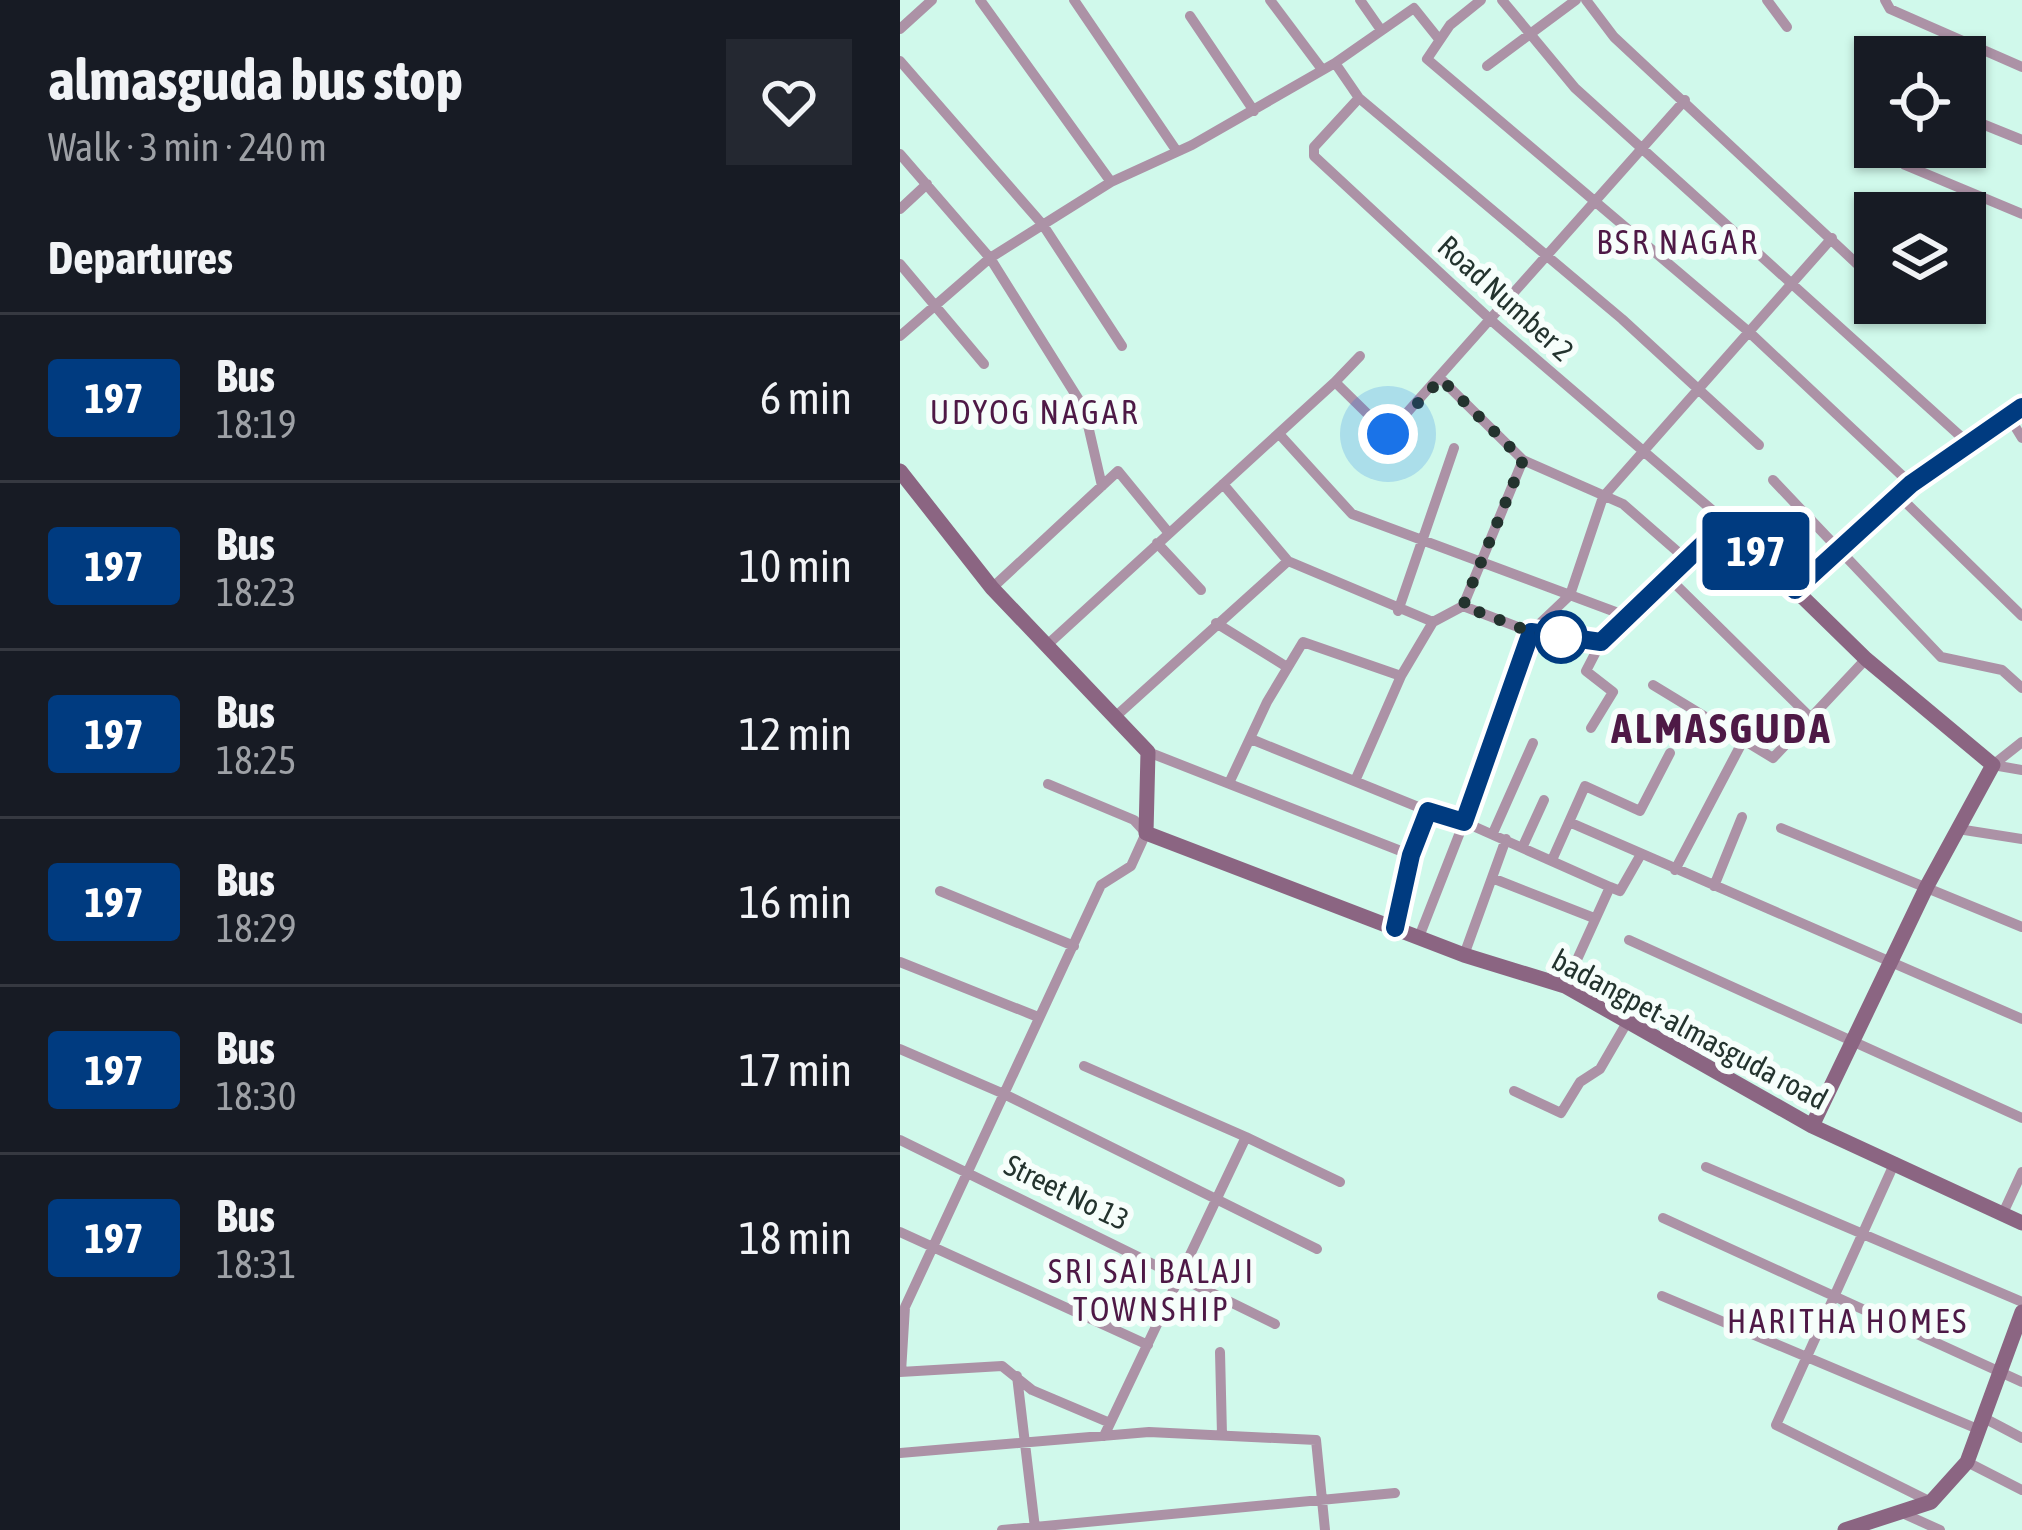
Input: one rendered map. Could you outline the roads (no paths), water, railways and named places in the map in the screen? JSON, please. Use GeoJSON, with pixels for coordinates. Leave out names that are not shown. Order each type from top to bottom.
{"type":"FeatureCollection","features":[{"type":"Feature","properties":{"kind":"street"},"geometry":{"type":"LineString","coordinates":[[900,29],[932,0]]}},
{"type":"Feature","properties":{"kind":"street"},"geometry":{"type":"LineString","coordinates":[[980,0],[1111,182]]}},
{"type":"Feature","properties":{"kind":"street"},"geometry":{"type":"LineString","coordinates":[[1074,0],[1176,150]]}},
{"type":"Feature","properties":{"kind":"street"},"geometry":{"type":"LineString","coordinates":[[1270,0],[1321,68]]}},
{"type":"Feature","properties":{"kind":"street"},"geometry":{"type":"LineString","coordinates":[[1360,0],[1381,30]]}},
{"type":"Feature","properties":{"kind":"street"},"geometry":{"type":"LineString","coordinates":[[1481,0],[1438,38],[1427,59],[1749,332],[2022,616]]}},
{"type":"Feature","properties":{"kind":"street"},"geometry":{"type":"LineString","coordinates":[[1502,0],[1529,37],[1643,149],[1795,281],[1968,443]]}},
{"type":"Feature","properties":{"kind":"street"},"geometry":{"type":"LineString","coordinates":[[1487,66],[1576,0]]}},
{"type":"Feature","properties":{"kind":"street"},"geometry":{"type":"LineString","coordinates":[[1586,0],[1614,37],[1854,260]]}},
{"type":"Feature","properties":{"kind":"street"},"geometry":{"type":"LineString","coordinates":[[1767,0],[1787,27]]}},
{"type":"Feature","properties":{"kind":"street"},"geometry":{"type":"LineString","coordinates":[[1885,0],[1890,9],[2022,67]]}},
{"type":"Feature","properties":{"kind":"street"},"geometry":{"type":"LineString","coordinates":[[900,335],[990,258],[1111,182],[1335,63],[1414,8],[1438,38]]}},
{"type":"Feature","properties":{"kind":"street"},"geometry":{"type":"LineString","coordinates":[[1190,16],[1254,110]]}},
{"type":"Feature","properties":{"kind":"street"},"geometry":{"type":"LineString","coordinates":[[900,62],[1043,225],[1122,346]]}},
{"type":"Feature","properties":{"kind":"street"},"geometry":{"type":"LineString","coordinates":[[1335,63],[1359,98],[1759,445]]}},
{"type":"Feature","properties":{"kind":"street","name":"Road Number 2"},"geometry":{"type":"LineString","coordinates":[[1359,98],[1314,147],[1314,156],[1493,322],[1726,522]]}},
{"type":"Feature","properties":{"kind":"street"},"geometry":{"type":"LineString","coordinates":[[1335,382],[1388,434],[1549,260],[1685,100]]}},
{"type":"Feature","properties":{"kind":"street"},"geometry":{"type":"LineString","coordinates":[[1986,126],[2022,140]]}},
{"type":"Feature","properties":{"kind":"street"},"geometry":{"type":"LineString","coordinates":[[900,154],[990,258],[1084,408],[1102,486]]}},
{"type":"Feature","properties":{"kind":"street"},"geometry":{"type":"LineString","coordinates":[[1913,168],[2022,214]]}},
{"type":"Feature","properties":{"kind":"street"},"geometry":{"type":"LineString","coordinates":[[900,209],[927,184]]}},
{"type":"Feature","properties":{"kind":"street"},"geometry":{"type":"LineString","coordinates":[[1419,937],[1531,632],[1570,595],[1603,496],[1832,238]]}},
{"type":"Feature","properties":{"kind":"street"},"geometry":{"type":"LineString","coordinates":[[900,264],[984,364]]}},
{"type":"Feature","properties":{"kind":"street"},"geometry":{"type":"LineString","coordinates":[[1046,646],[1168,532],[1281,436],[1360,356]]}},
{"type":"Feature","properties":{"kind":"street"},"geometry":{"type":"LineString","coordinates":[[1441,379],[1523,460],[1623,504],[1686,559]]}},
{"type":"Feature","properties":{"kind":"street"},"geometry":{"type":"LineString","coordinates":[[1795,590],[1905,490],[2015,410],[2022,438]]}},
{"type":"Feature","properties":{"kind":"street"},"geometry":{"type":"LineString","coordinates":[[1281,436],[1352,514],[1629,617]]}},
{"type":"Feature","properties":{"kind":"street"},"geometry":{"type":"LineString","coordinates":[[1398,611],[1454,448]]}},
{"type":"Feature","properties":{"kind":"street"},"geometry":{"type":"LineString","coordinates":[[1355,781],[1401,676],[1433,622],[1463,606],[1523,460]]}},
{"type":"Feature","properties":{"kind":"street"},"geometry":{"type":"LineString","coordinates":[[900,471],[992,588],[1148,752],[1411,855]]}},
{"type":"Feature","properties":{"kind":"street"},"geometry":{"type":"LineString","coordinates":[[992,588],[1118,471],[1168,532]]}},
{"type":"Feature","properties":{"kind":"street"},"geometry":{"type":"LineString","coordinates":[[1773,481],[1941,657],[2002,670],[2022,688]]}},
{"type":"Feature","properties":{"kind":"street"},"geometry":{"type":"LineString","coordinates":[[1223,484],[1288,561],[1433,622]]}},
{"type":"Feature","properties":{"kind":"street"},"geometry":{"type":"LineString","coordinates":[[1591,728],[1613,692],[1586,671],[1601,642],[1726,522],[1866,659],[1993,765],[2022,770]]}},
{"type":"Feature","properties":{"kind":"street"},"geometry":{"type":"LineString","coordinates":[[1157,543],[1201,590]]}},
{"type":"Feature","properties":{"kind":"street"},"geometry":{"type":"LineString","coordinates":[[1114,716],[1288,561]]}},
{"type":"Feature","properties":{"kind":"street"},"geometry":{"type":"LineString","coordinates":[[1668,578],[1810,718]]}},
{"type":"Feature","properties":{"kind":"street"},"geometry":{"type":"LineString","coordinates":[[1463,606],[1531,632],[1601,642]]}},
{"type":"Feature","properties":{"kind":"street"},"geometry":{"type":"LineString","coordinates":[[1216,622],[1287,667]]}},
{"type":"Feature","properties":{"kind":"street"},"geometry":{"type":"LineString","coordinates":[[1230,781],[1287,667],[1304,643],[1401,676]]}},
{"type":"Feature","properties":{"kind":"street"},"geometry":{"type":"LineString","coordinates":[[1653,685],[1774,758],[1866,659]]}},
{"type":"Feature","properties":{"kind":"street"},"geometry":{"type":"LineString","coordinates":[[1675,870],[1745,737]]}},
{"type":"Feature","properties":{"kind":"street"},"geometry":{"type":"LineString","coordinates":[[1251,739],[1493,833],[1620,891],[1640,856]]}},
{"type":"Feature","properties":{"kind":"street"},"geometry":{"type":"LineString","coordinates":[[1813,1126],[1958,829],[1993,765],[2022,742]]}},
{"type":"Feature","properties":{"kind":"street"},"geometry":{"type":"LineString","coordinates":[[1493,833],[1533,743]]}},
{"type":"Feature","properties":{"kind":"street"},"geometry":{"type":"LineString","coordinates":[[1110,1423],[1032,1390],[1002,1366],[901,1372],[905,1307],[1101,885],[1131,866],[1146,832],[1148,752]]}},
{"type":"Feature","properties":{"kind":"street"},"geometry":{"type":"LineString","coordinates":[[1552,860],[1585,786],[1640,811],[1670,753]]}},
{"type":"Feature","properties":{"kind":"street"},"geometry":{"type":"LineString","coordinates":[[1048,784],[1134,820],[1146,832]]}},
{"type":"Feature","properties":{"kind":"street"},"geometry":{"type":"LineString","coordinates":[[1523,846],[1544,800]]}},
{"type":"Feature","properties":{"kind":"street"},"geometry":{"type":"LineString","coordinates":[[1395,928],[1411,855],[1428,811]]}},
{"type":"Feature","properties":{"kind":"street"},"geometry":{"type":"LineString","coordinates":[[1714,886],[1742,817]]}},
{"type":"Feature","properties":{"kind":"street"},"geometry":{"type":"LineString","coordinates":[[1569,822],[2022,1019]]}},
{"type":"Feature","properties":{"kind":"street"},"geometry":{"type":"LineString","coordinates":[[1781,829],[2022,927]]}},
{"type":"Feature","properties":{"kind":"street"},"geometry":{"type":"LineString","coordinates":[[1958,829],[2022,839]]}},
{"type":"Feature","properties":{"kind":"street","name":"badangpet-almasguda road"},"geometry":{"type":"LineString","coordinates":[[1146,832],[1464,955],[1565,986],[1813,1126],[2022,1222]]}},
{"type":"Feature","properties":{"kind":"street"},"geometry":{"type":"LineString","coordinates":[[1464,955],[1506,839]]}},
{"type":"Feature","properties":{"kind":"street"},"geometry":{"type":"LineString","coordinates":[[1492,878],[1594,918]]}},
{"type":"Feature","properties":{"kind":"street"},"geometry":{"type":"LineString","coordinates":[[1565,986],[1610,887]]}},
{"type":"Feature","properties":{"kind":"street"},"geometry":{"type":"LineString","coordinates":[[940,891],[1074,946]]}},
{"type":"Feature","properties":{"kind":"street"},"geometry":{"type":"LineString","coordinates":[[1630,940],[2022,1118]]}},
{"type":"Feature","properties":{"kind":"street"},"geometry":{"type":"LineString","coordinates":[[900,962],[1038,1017]]}},
{"type":"Feature","properties":{"kind":"street"},"geometry":{"type":"LineString","coordinates":[[1514,1091],[1561,1114],[1580,1082],[1600,1069],[1629,1019]]}},
{"type":"Feature","properties":{"kind":"street"},"geometry":{"type":"LineString","coordinates":[[900,1049],[1004,1094],[1317,1249]]}},
{"type":"Feature","properties":{"kind":"street"},"geometry":{"type":"LineString","coordinates":[[1084,1066],[1340,1183]]}},
{"type":"Feature","properties":{"kind":"street"},"geometry":{"type":"LineString","coordinates":[[1104,1436],[1246,1137]]}},
{"type":"Feature","properties":{"kind":"street","name":"Street No 13"},"geometry":{"type":"LineString","coordinates":[[900,1140],[1275,1324]]}},
{"type":"Feature","properties":{"kind":"street"},"geometry":{"type":"LineString","coordinates":[[1895,1162],[1776,1425],[1930,1502]]}},
{"type":"Feature","properties":{"kind":"street"},"geometry":{"type":"LineString","coordinates":[[1706,1167],[2022,1302]]}},
{"type":"Feature","properties":{"kind":"street"},"geometry":{"type":"LineString","coordinates":[[2004,1211],[2022,1172]]}},
{"type":"Feature","properties":{"kind":"street"},"geometry":{"type":"LineString","coordinates":[[1663,1218],[2022,1382]]}},
{"type":"Feature","properties":{"kind":"street"},"geometry":{"type":"LineString","coordinates":[[900,1232],[1148,1345]]}},
{"type":"Feature","properties":{"kind":"street"},"geometry":{"type":"LineString","coordinates":[[1662,1296],[2022,1438]]}},
{"type":"Feature","properties":{"kind":"street"},"geometry":{"type":"LineString","coordinates":[[1845,1530],[1930,1502],[1966,1462],[2020,1322]]}},
{"type":"Feature","properties":{"kind":"street"},"geometry":{"type":"LineString","coordinates":[[1220,1352],[1222,1435]]}},
{"type":"Feature","properties":{"kind":"street"},"geometry":{"type":"LineString","coordinates":[[1016,1376],[1028,1442],[1035,1528]]}},
{"type":"Feature","properties":{"kind":"street"},"geometry":{"type":"LineString","coordinates":[[900,1453],[1104,1436],[1316,1440],[1325,1530]]}},
{"type":"Feature","properties":{"kind":"street"},"geometry":{"type":"LineString","coordinates":[[1966,1462],[2022,1490]]}},
{"type":"Feature","properties":{"kind":"street"},"geometry":{"type":"LineString","coordinates":[[1002,1530],[1394,1492]]}},
{"type":"Feature","properties":{"kind":"street"},"geometry":{"type":"LineString","coordinates":[[1900,1512],[1940,1530]]}},
{"type":"Feature","properties":{"kind":"district","name":"BSR NAGAR"},"geometry":{"type":"Point","coordinates":[1678,242]}},
{"type":"Feature","properties":{"kind":"district","name":"UDYOG NAGAR"},"geometry":{"type":"Point","coordinates":[1035,412]}},
{"type":"Feature","properties":{"kind":"district","name":"ALMASGUDA"},"geometry":{"type":"Point","coordinates":[1722,728]}},
{"type":"Feature","properties":{"kind":"district","name":"SRI SAI BALAJI TOWNSHIP"},"geometry":{"type":"Point","coordinates":[1152,1290]}},
{"type":"Feature","properties":{"kind":"district","name":"HARITHA HOMES"},"geometry":{"type":"Point","coordinates":[1848,1321]}}]}
